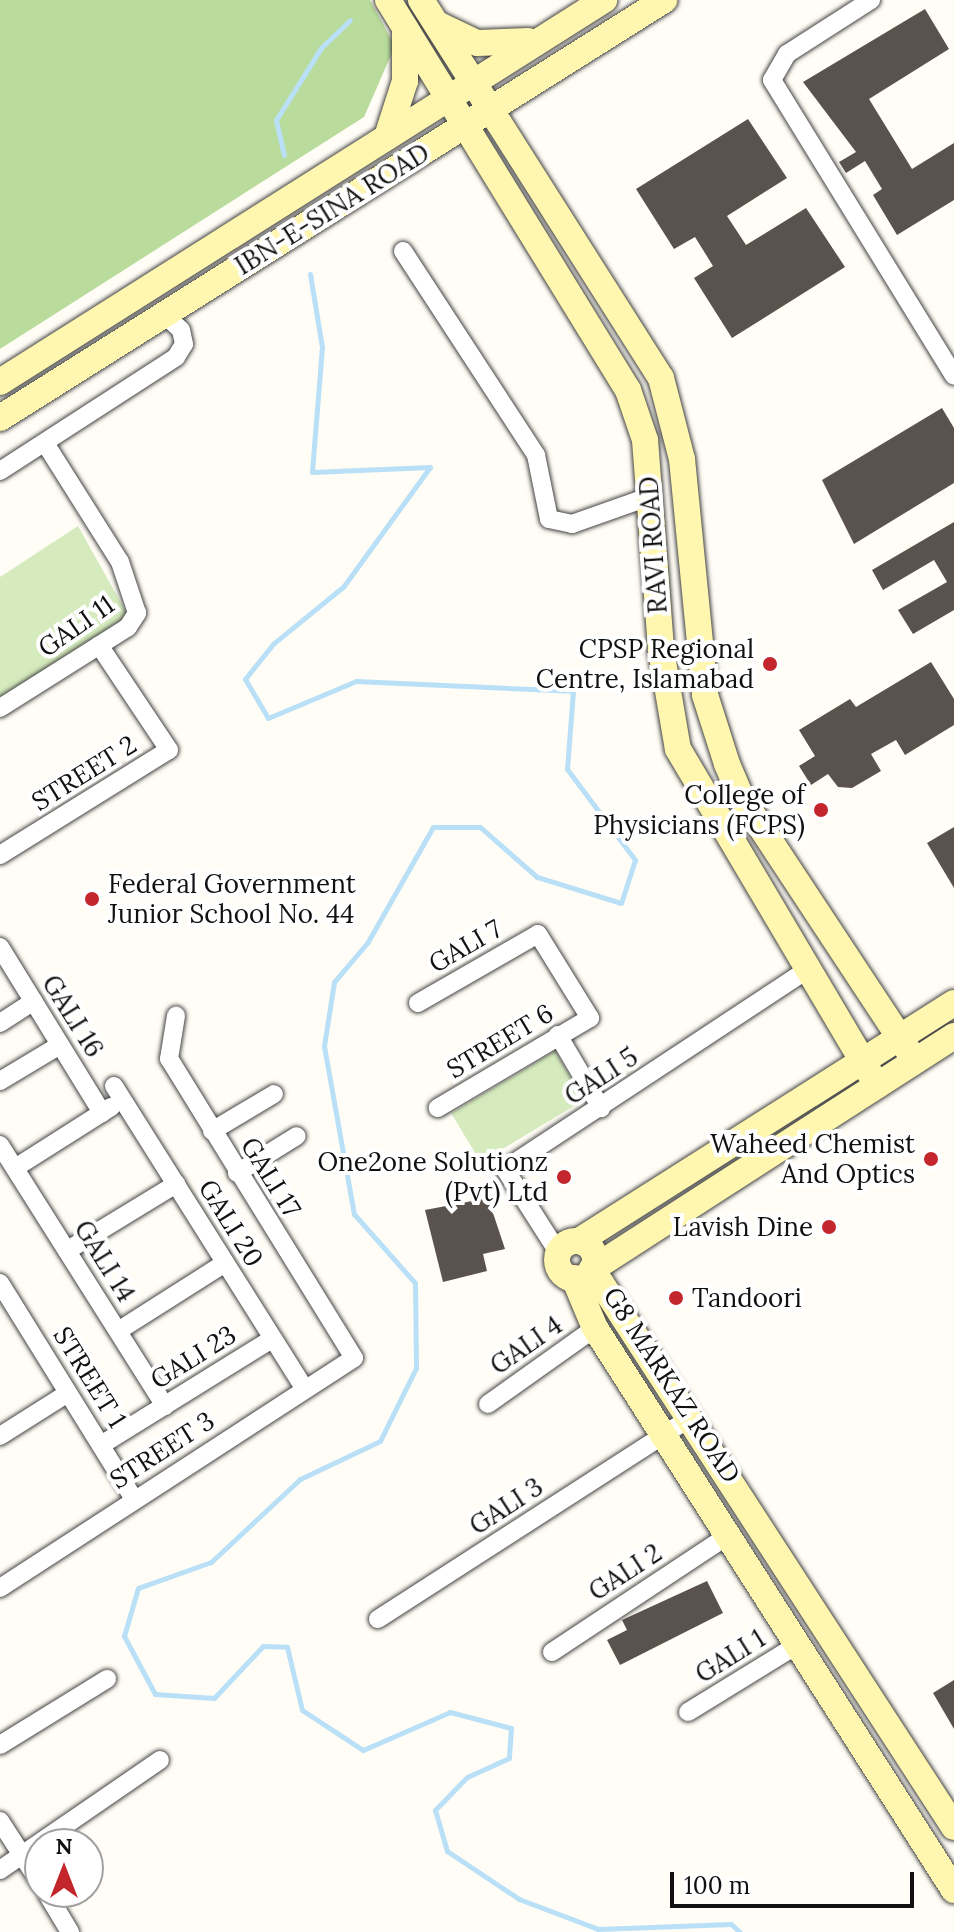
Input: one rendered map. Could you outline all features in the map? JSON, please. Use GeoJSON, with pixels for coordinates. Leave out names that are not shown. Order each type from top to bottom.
{"type":"FeatureCollection","features":[{"type":"Feature","properties":{"kind":"street","name":"RAVI ROAD"},"geometry":{"type":"LineString","coordinates":[[388,0],[628,390],[645,440],[661,650],[678,749],[877,1086]]}},
{"type":"Feature","properties":{"kind":"street","name":"RAVI ROAD"},"geometry":{"type":"LineString","coordinates":[[421,0],[666,392],[682,459],[705,695],[741,797],[915,1061]]}},
{"type":"Feature","properties":{"kind":"street","name":"IBN-E-SINA ROAD"},"geometry":{"type":"LineString","coordinates":[[0,382],[604,0]]}},
{"type":"Feature","properties":{"kind":"street","name":"IBN-E-SINA ROAD"},"geometry":{"type":"LineString","coordinates":[[0,418],[664,0]]}},
{"type":"Feature","properties":{"kind":"street"},"geometry":{"type":"LineString","coordinates":[[871,0],[787,54],[772,80],[954,376]]}},
{"type":"Feature","properties":{"kind":"street"},"geometry":{"type":"LineString","coordinates":[[437,24],[477,43],[508,47],[544,37]]}},
{"type":"Feature","properties":{"kind":"street"},"geometry":{"type":"LineString","coordinates":[[387,137],[405,81],[405,26]]}},
{"type":"Feature","properties":{"kind":"street"},"geometry":{"type":"LineString","coordinates":[[403,251],[536,455],[549,519],[572,524],[651,496]]}},
{"type":"Feature","properties":{"kind":"street"},"geometry":{"type":"LineString","coordinates":[[0,471],[176,357],[184,344],[181,330],[165,315]]}},
{"type":"Feature","properties":{"kind":"street","name":"GALI 11"},"geometry":{"type":"LineString","coordinates":[[0,708],[99,645],[137,613],[120,562],[45,443]]}},
{"type":"Feature","properties":{"kind":"street","name":"STREET 2"},"geometry":{"type":"LineString","coordinates":[[0,855],[169,750],[99,645]]}},
{"type":"Feature","properties":{"kind":"street","name":"GALI 7"},"geometry":{"type":"LineString","coordinates":[[418,1003],[538,934],[590,1018]]}},
{"type":"Feature","properties":{"kind":"street","name":"GALI 16"},"geometry":{"type":"LineString","coordinates":[[0,947],[102,1113]]}},
{"type":"Feature","properties":{"kind":"street","name":"GALI 5"},"geometry":{"type":"LineString","coordinates":[[569,1247],[505,1169],[807,970]]}},
{"type":"Feature","properties":{"kind":"street"},"geometry":{"type":"LineString","coordinates":[[0,1023],[34,1001]]}},
{"type":"Feature","properties":{"kind":"street"},"geometry":{"type":"LineString","coordinates":[[583,1273],[560,1270],[569,1247],[954,1003]]}},
{"type":"Feature","properties":{"kind":"street","name":"GALI 17"},"geometry":{"type":"LineString","coordinates":[[176,1016],[169,1059],[354,1358]]}},
{"type":"Feature","properties":{"kind":"street","name":"STREET 6"},"geometry":{"type":"LineString","coordinates":[[438,1108],[590,1018]]}},
{"type":"Feature","properties":{"kind":"street"},"geometry":{"type":"LineString","coordinates":[[558,1035],[601,1108]]}},
{"type":"Feature","properties":{"kind":"street","name":"G8 MARKAZ ROAD"},"geometry":{"type":"LineString","coordinates":[[583,1273],[954,1036]]}},
{"type":"Feature","properties":{"kind":"street"},"geometry":{"type":"LineString","coordinates":[[0,1081],[60,1045]]}},
{"type":"Feature","properties":{"kind":"street","name":"GALI 20"},"geometry":{"type":"LineString","coordinates":[[102,1113],[119,1092],[304,1388]]}},
{"type":"Feature","properties":{"kind":"street"},"geometry":{"type":"LineString","coordinates":[[212,1131],[274,1094]]}},
{"type":"Feature","properties":{"kind":"street"},"geometry":{"type":"LineString","coordinates":[[15,1168],[102,1113]]}},
{"type":"Feature","properties":{"kind":"street"},"geometry":{"type":"LineString","coordinates":[[237,1173],[297,1136]]}},
{"type":"Feature","properties":{"kind":"street","name":"GALI 14"},"geometry":{"type":"LineString","coordinates":[[0,1145],[165,1406]]}},
{"type":"Feature","properties":{"kind":"street"},"geometry":{"type":"LineString","coordinates":[[68,1250],[176,1184]]}},
{"type":"Feature","properties":{"kind":"street"},"geometry":{"type":"LineString","coordinates":[[118,1331],[225,1263]]}},
{"type":"Feature","properties":{"kind":"street","name":"G8 MARKAZ ROAD"},"geometry":{"type":"LineString","coordinates":[[583,1273],[595,1328],[800,1643],[954,1890]]}},
{"type":"Feature","properties":{"kind":"street","name":"G8 MARKAZ ROAD"},"geometry":{"type":"LineString","coordinates":[[583,1273],[692,1417],[954,1827]]}},
{"type":"Feature","properties":{"kind":"street","name":"STREET 1"},"geometry":{"type":"LineString","coordinates":[[0,1283],[134,1499]]}},
{"type":"Feature","properties":{"kind":"street","name":"GALI 4"},"geometry":{"type":"LineString","coordinates":[[488,1404],[595,1328]]}},
{"type":"Feature","properties":{"kind":"street","name":"GALI 23"},"geometry":{"type":"LineString","coordinates":[[101,1445],[272,1339]]}},
{"type":"Feature","properties":{"kind":"street","name":"STREET 3"},"geometry":{"type":"LineString","coordinates":[[0,1588],[354,1358]]}},
{"type":"Feature","properties":{"kind":"street"},"geometry":{"type":"LineString","coordinates":[[0,1436],[68,1393]]}},
{"type":"Feature","properties":{"kind":"street","name":"GALI 3"},"geometry":{"type":"LineString","coordinates":[[378,1619],[692,1417]]}},
{"type":"Feature","properties":{"kind":"street"},"geometry":{"type":"LineString","coordinates":[[731,1541],[765,1528]]}},
{"type":"Feature","properties":{"kind":"street","name":"GALI 2"},"geometry":{"type":"LineString","coordinates":[[552,1652],[731,1541]]}},
{"type":"Feature","properties":{"kind":"street","name":"GALI 1"},"geometry":{"type":"LineString","coordinates":[[688,1712],[800,1643]]}},
{"type":"Feature","properties":{"kind":"street"},"geometry":{"type":"LineString","coordinates":[[0,1745],[107,1679]]}},
{"type":"Feature","properties":{"kind":"street"},"geometry":{"type":"LineString","coordinates":[[864,1745],[892,1728]]}},
{"type":"Feature","properties":{"kind":"street"},"geometry":{"type":"LineString","coordinates":[[0,1870],[160,1760]]}},
{"type":"Feature","properties":{"kind":"street"},"geometry":{"type":"LineString","coordinates":[[0,1821],[24,1856]]}},
{"type":"Feature","properties":{"kind":"street"},"geometry":{"type":"LineString","coordinates":[[56,1908],[70,1932]]}},
{"type":"Feature","properties":{"kind":"green space"},"geometry":{"type":"Polygon","coordinates":[[[0,0],[370,0],[395,46],[364,117],[0,349],[0,0]]]}},
{"type":"Feature","properties":{"kind":"green space"},"geometry":{"type":"Polygon","coordinates":[[[78,526],[129,617],[0,699],[0,577],[78,526]]]}},
{"type":"Feature","properties":{"kind":"green space"},"geometry":{"type":"Polygon","coordinates":[[[555,1051],[584,1100],[481,1162],[451,1113],[555,1051]]]}},
{"type":"Feature","properties":{"kind":"building"},"geometry":{"type":"Polygon","coordinates":[[[925,9],[949,49],[869,99],[912,169],[954,143],[954,200],[897,235],[873,195],[882,189],[865,161],[846,173],[839,162],[856,152],[803,82],[925,9]]]}},
{"type":"Feature","properties":{"kind":"building"},"geometry":{"type":"Polygon","coordinates":[[[748,119],[787,178],[727,216],[746,245],[806,208],[845,267],[732,338],[694,278],[713,266],[695,237],[674,249],[636,189],[748,119]]]}},
{"type":"Feature","properties":{"kind":"building"},"geometry":{"type":"Polygon","coordinates":[[[942,408],[954,428],[954,483],[854,544],[822,480],[942,408]]]}},
{"type":"Feature","properties":{"kind":"building"},"geometry":{"type":"Polygon","coordinates":[[[954,522],[954,610],[913,634],[898,610],[947,582],[934,560],[883,590],[872,570],[954,522]]]}},
{"type":"Feature","properties":{"kind":"building"},"geometry":{"type":"Polygon","coordinates":[[[931,662],[954,699],[954,725],[905,755],[896,740],[871,754],[881,771],[852,788],[838,787],[828,774],[811,785],[799,766],[815,756],[799,730],[850,699],[856,707],[931,662]]]}},
{"type":"Feature","properties":{"kind":"building"},"geometry":{"type":"Polygon","coordinates":[[[954,827],[954,888],[927,843],[954,827]]]}},
{"type":"Feature","properties":{"kind":"building"},"geometry":{"type":"Polygon","coordinates":[[[488,1198],[505,1249],[483,1254],[487,1271],[443,1282],[425,1210],[488,1198]]]}},
{"type":"Feature","properties":{"kind":"building"},"geometry":{"type":"Polygon","coordinates":[[[707,1581],[723,1613],[620,1665],[607,1640],[627,1630],[622,1620],[707,1581]]]}},
{"type":"Feature","properties":{"kind":"building"},"geometry":{"type":"Polygon","coordinates":[[[954,1680],[954,1729],[933,1693],[954,1680]]]}},
{"type":"Feature","properties":{"kind":"waterway"},"geometry":{"type":"LineString","coordinates":[[284,155],[276,120],[321,48],[350,20]]}},
{"type":"Feature","properties":{"kind":"waterway"},"geometry":{"type":"LineString","coordinates":[[310,274],[322,347],[312,472],[430,467],[344,586],[273,644],[245,679],[268,718],[356,681],[573,691],[567,769],[635,860],[621,903],[537,877],[480,827],[433,827],[367,943],[334,982],[324,1046],[354,1214],[415,1283],[416,1368],[380,1441],[300,1479],[211,1562],[138,1588],[124,1636],[155,1694],[214,1698],[263,1646],[287,1647],[302,1710],[363,1750],[450,1712],[511,1728],[509,1758],[467,1777],[435,1810],[447,1851],[519,1899],[598,1929],[731,1924],[740,1932]]}},
{"type":"Feature","properties":{"kind":"place","name":"CPSP Regional Centre, Islamabad"},"geometry":{"type":"Point","coordinates":[770,664]}},
{"type":"Feature","properties":{"kind":"place","name":"College of Physicians (FCPS)"},"geometry":{"type":"Point","coordinates":[821,810]}},
{"type":"Feature","properties":{"kind":"place","name":"Federal Government Junior School No. 44"},"geometry":{"type":"Point","coordinates":[92,899]}},
{"type":"Feature","properties":{"kind":"place","name":"Waheed Chemist And Optics"},"geometry":{"type":"Point","coordinates":[931,1159]}},
{"type":"Feature","properties":{"kind":"place","name":"One2one Solutionz (Pvt) Ltd"},"geometry":{"type":"Point","coordinates":[564,1177]}},
{"type":"Feature","properties":{"kind":"place","name":"Lavish Dine"},"geometry":{"type":"Point","coordinates":[829,1227]}},
{"type":"Feature","properties":{"kind":"place","name":"Tandoori"},"geometry":{"type":"Point","coordinates":[676,1298]}}]}
